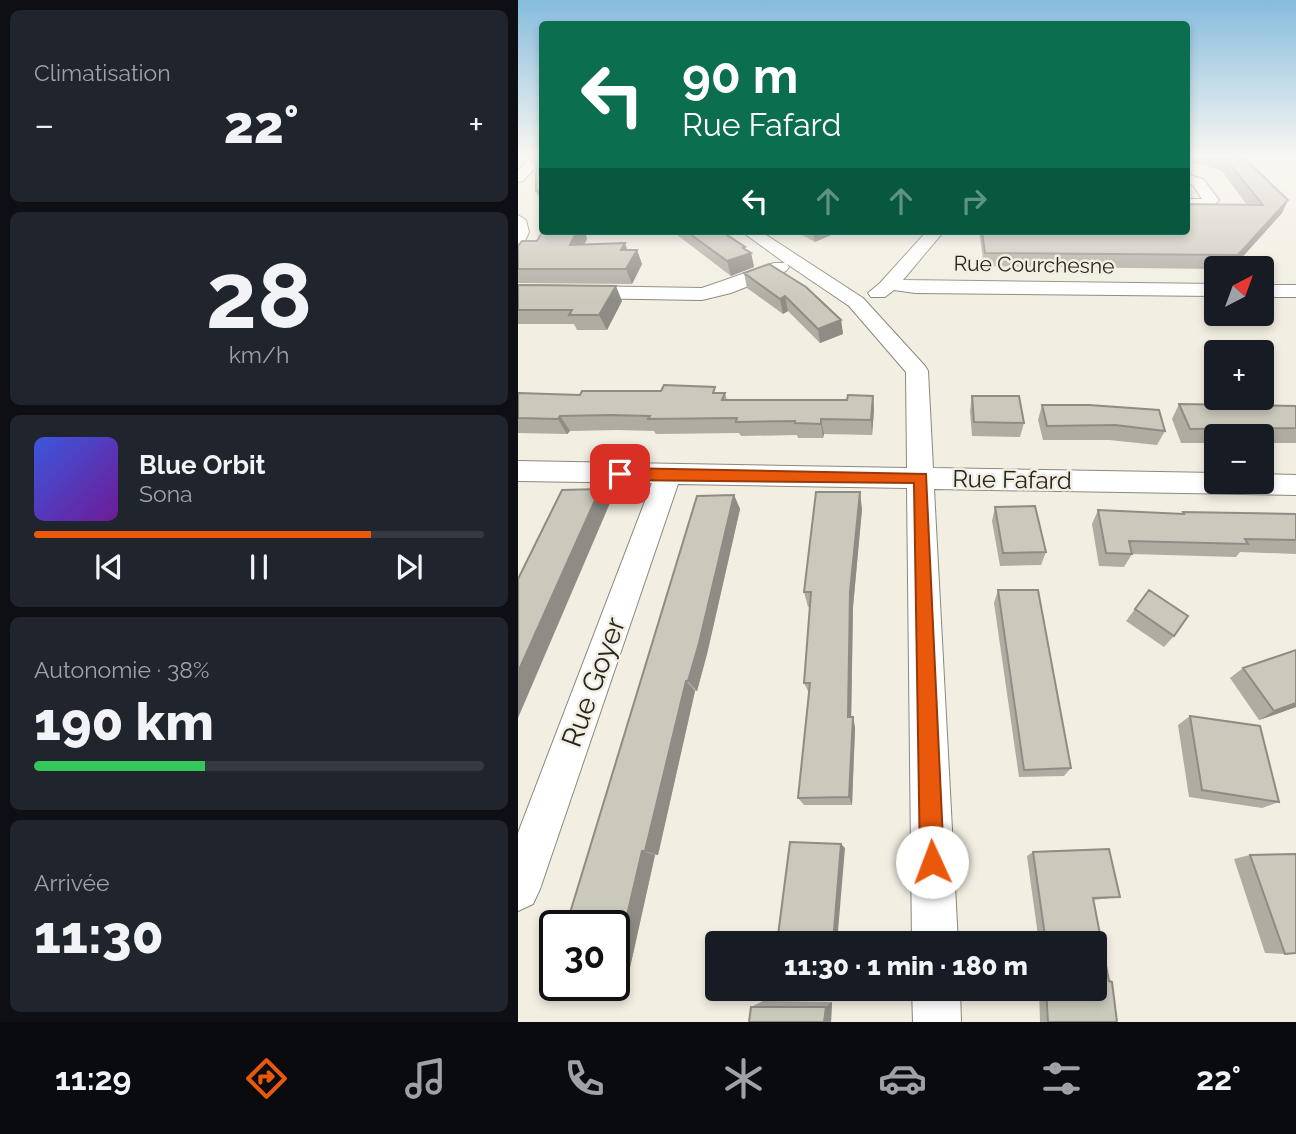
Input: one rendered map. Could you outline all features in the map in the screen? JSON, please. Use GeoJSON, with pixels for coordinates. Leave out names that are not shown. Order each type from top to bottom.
{"type":"FeatureCollection","features":[{"type":"Feature","properties":{"kind":"street"},"geometry":{"type":"LineString","coordinates":[[518,220],[521,232],[518,239]]}},
{"type":"Feature","properties":{"kind":"street"},"geometry":{"type":"LineString","coordinates":[[755,235],[856,302],[917,371],[935,931]]}},
{"type":"Feature","properties":{"kind":"street"},"geometry":{"type":"LineString","coordinates":[[856,302],[883,291],[933,235]]}},
{"type":"Feature","properties":{"kind":"street"},"geometry":{"type":"LineString","coordinates":[[518,291],[702,294],[724,289],[794,261]]}},
{"type":"Feature","properties":{"kind":"street","name":"Rue Courchesne"},"geometry":{"type":"LineString","coordinates":[[890,284],[915,287],[1204,290]]}},
{"type":"Feature","properties":{"kind":"street"},"geometry":{"type":"LineString","coordinates":[[1274,291],[1296,291]]}},
{"type":"Feature","properties":{"kind":"street","name":"Rue Fafard"},"geometry":{"type":"LineString","coordinates":[[518,471],[1296,485]]}},
{"type":"Feature","properties":{"kind":"street","name":"Rue Goyer"},"geometry":{"type":"LineString","coordinates":[[518,889],[668,475]]}},
{"type":"Feature","properties":{"kind":"street"},"geometry":{"type":"LineString","coordinates":[[936,1001],[937,1022]]}},
{"type":"Feature","properties":{"kind":"building"},"geometry":{"type":"Polygon","coordinates":[[[1190,206],[1283,206],[1238,255],[985,253],[983,235],[1190,235],[1190,206]]]}},
{"type":"Feature","properties":{"kind":"building"},"geometry":{"type":"Polygon","coordinates":[[[541,235],[575,235],[570,245],[625,243],[621,250],[637,250],[626,269],[518,269],[518,246],[522,241],[537,241],[541,235]]]}},
{"type":"Feature","properties":{"kind":"building"},"geometry":{"type":"Polygon","coordinates":[[[691,235],[727,235],[751,253],[727,261],[691,235]]]}},
{"type":"Feature","properties":{"kind":"building"},"geometry":{"type":"Polygon","coordinates":[[[769,264],[806,287],[841,320],[818,329],[785,296],[780,299],[744,273],[769,264]]]}},
{"type":"Feature","properties":{"kind":"building"},"geometry":{"type":"Polygon","coordinates":[[[518,285],[616,286],[599,315],[569,315],[572,310],[518,310],[518,285]]]}},
{"type":"Feature","properties":{"kind":"building"},"geometry":{"type":"Polygon","coordinates":[[[664,385],[715,387],[713,393],[725,393],[722,400],[847,400],[848,395],[873,396],[871,420],[821,419],[821,424],[795,421],[736,422],[737,418],[648,419],[650,416],[610,415],[560,416],[558,419],[518,418],[518,393],[580,395],[582,391],[661,391],[664,385]]]}},
{"type":"Feature","properties":{"kind":"building"},"geometry":{"type":"Polygon","coordinates":[[[972,396],[1019,396],[1024,423],[974,422],[972,396]]]}},
{"type":"Feature","properties":{"kind":"building"},"geometry":{"type":"Polygon","coordinates":[[[1179,404],[1204,404],[1204,410],[1274,410],[1274,406],[1296,406],[1296,428],[1274,428],[1274,424],[1204,424],[1204,429],[1190,429],[1179,404]]]}},
{"type":"Feature","properties":{"kind":"building"},"geometry":{"type":"Polygon","coordinates":[[[1042,405],[1159,410],[1165,431],[1115,425],[1047,426],[1042,405]]]}},
{"type":"Feature","properties":{"kind":"building"},"geometry":{"type":"Polygon","coordinates":[[[600,489],[518,672],[518,579],[562,490],[600,489]]]}},
{"type":"Feature","properties":{"kind":"building"},"geometry":{"type":"Polygon","coordinates":[[[816,492],[860,492],[850,592],[848,717],[853,717],[849,797],[798,798],[810,683],[804,683],[811,592],[804,592],[816,492]]]}},
{"type":"Feature","properties":{"kind":"building"},"geometry":{"type":"Polygon","coordinates":[[[734,495],[699,643],[686,681],[628,910],[571,910],[697,496],[734,495]]]}},
{"type":"Feature","properties":{"kind":"building"},"geometry":{"type":"Polygon","coordinates":[[[1035,506],[1046,552],[1003,553],[995,507],[1035,506]]]}},
{"type":"Feature","properties":{"kind":"building"},"geometry":{"type":"Polygon","coordinates":[[[1098,510],[1184,514],[1183,512],[1296,514],[1296,540],[1245,539],[1248,544],[1129,541],[1132,554],[1106,553],[1098,510]]]}},
{"type":"Feature","properties":{"kind":"building"},"geometry":{"type":"Polygon","coordinates":[[[998,590],[1038,590],[1071,768],[1024,770],[998,590]]]}},
{"type":"Feature","properties":{"kind":"building"},"geometry":{"type":"Polygon","coordinates":[[[1149,590],[1188,616],[1174,636],[1135,609],[1149,590]]]}},
{"type":"Feature","properties":{"kind":"building"},"geometry":{"type":"Polygon","coordinates":[[[1296,650],[1296,703],[1274,711],[1243,668],[1296,650]]]}},
{"type":"Feature","properties":{"kind":"building"},"geometry":{"type":"Polygon","coordinates":[[[1190,716],[1260,726],[1279,802],[1202,790],[1190,716]]]}},
{"type":"Feature","properties":{"kind":"building"},"geometry":{"type":"Polygon","coordinates":[[[790,842],[841,844],[834,931],[779,931],[790,842]]]}},
{"type":"Feature","properties":{"kind":"building"},"geometry":{"type":"Polygon","coordinates":[[[1109,849],[1120,897],[1093,898],[1099,931],[1044,931],[1033,852],[1109,849]]]}},
{"type":"Feature","properties":{"kind":"building"},"geometry":{"type":"Polygon","coordinates":[[[1296,854],[1296,953],[1285,954],[1250,855],[1296,854]]]}},
{"type":"Feature","properties":{"kind":"building"},"geometry":{"type":"Polygon","coordinates":[[[1107,971],[1109,981],[1112,982],[1117,1022],[1048,1022],[1047,1001],[1107,1001],[1107,971]]]}},
{"type":"Feature","properties":{"kind":"building"},"geometry":{"type":"Polygon","coordinates":[[[751,1007],[826,1007],[824,1022],[749,1022],[751,1007]]]}},
{"type":"Feature","properties":{"kind":"route"},"geometry":{"type":"LineString","coordinates":[[620,474],[921,478],[932,862]]}}]}
